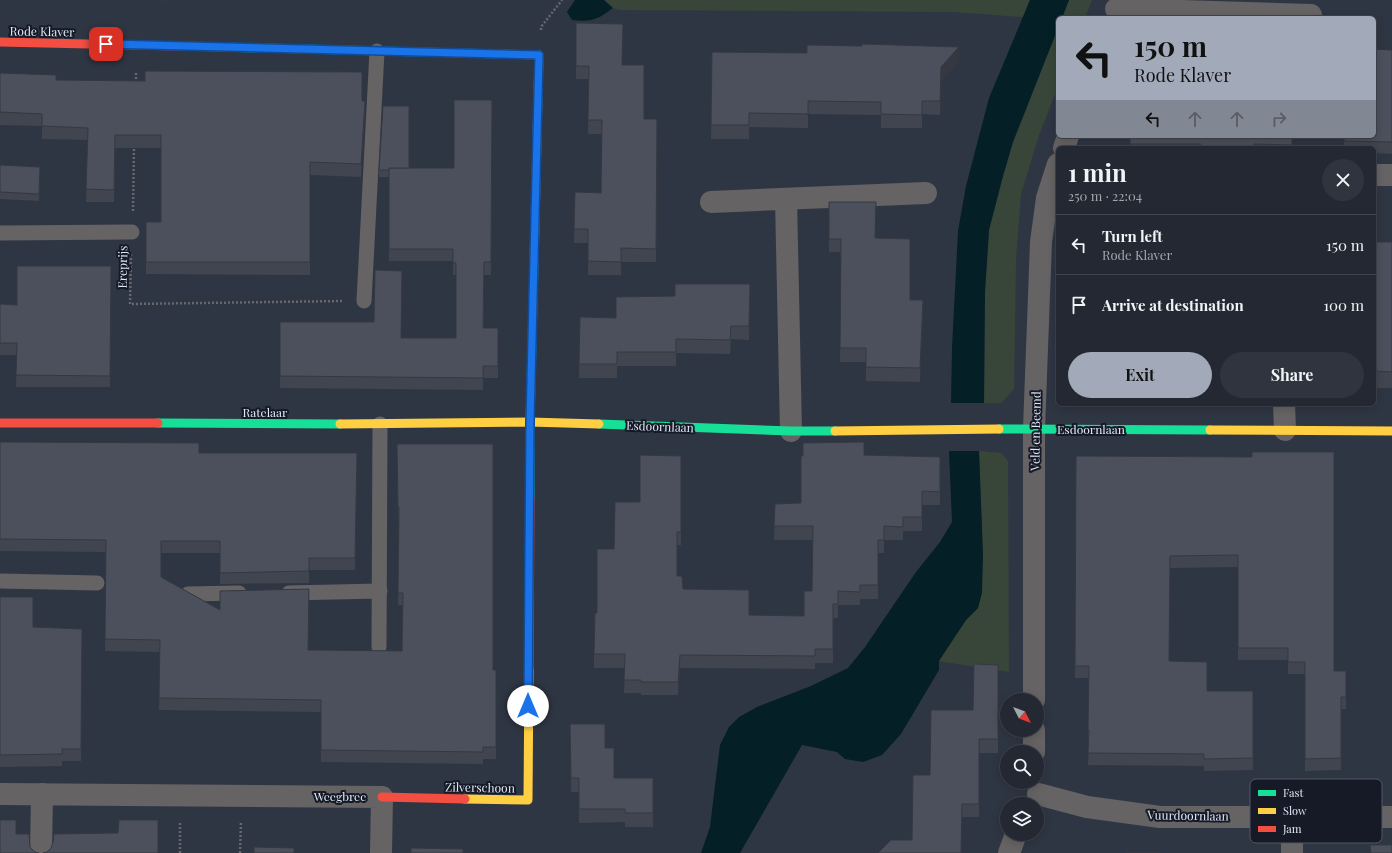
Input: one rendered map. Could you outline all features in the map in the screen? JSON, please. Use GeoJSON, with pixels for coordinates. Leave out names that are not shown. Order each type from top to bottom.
{"type":"FeatureCollection","features":[{"type":"Feature","properties":{"kind":"street"},"geometry":{"type":"LineString","coordinates":[[1116,9],[1311,15]]}},
{"type":"Feature","properties":{"kind":"street","name":"Rode Klaver"},"geometry":{"type":"LineString","coordinates":[[0,42],[539,55]]}},
{"type":"Feature","properties":{"kind":"street","name":"Zilverschoon"},"geometry":{"type":"LineString","coordinates":[[382,797],[528,800],[530,422],[539,55]]}},
{"type":"Feature","properties":{"kind":"street","name":"Veld en Beemd"},"geometry":{"type":"LineString","coordinates":[[1034,693],[1034,429],[1041,242],[1047,198],[1056,170]]}},
{"type":"Feature","properties":{"kind":"street"},"geometry":{"type":"LineString","coordinates":[[1376,175],[1392,175]]}},
{"type":"Feature","properties":{"kind":"street"},"geometry":{"type":"LineString","coordinates":[[711,202],[926,193]]}},
{"type":"Feature","properties":{"kind":"street"},"geometry":{"type":"LineString","coordinates":[[786,199],[791,431]]}},
{"type":"Feature","properties":{"kind":"street"},"geometry":{"type":"LineString","coordinates":[[1284,406],[1285,430]]}},
{"type":"Feature","properties":{"kind":"street","name":"Ratelaar"},"geometry":{"type":"LineString","coordinates":[[0,423],[380,424],[530,422]]}},
{"type":"Feature","properties":{"kind":"street","name":"Esdoornlaan"},"geometry":{"type":"LineString","coordinates":[[530,422],[791,431],[1034,429],[1392,431]]}},
{"type":"Feature","properties":{"kind":"street","name":"Vuurdoornlaan"},"geometry":{"type":"LineString","coordinates":[[1035,793],[1087,807],[1160,817],[1250,816]]}},
{"type":"Feature","properties":{"kind":"street","name":"Weegbree"},"geometry":{"type":"LineString","coordinates":[[0,794],[382,797],[381,853]]}},
{"type":"Feature","properties":{"kind":"street"},"geometry":{"type":"LineString","coordinates":[[41,853],[42,794]]}},
{"type":"Feature","properties":{"kind":"street","name":"Vuurdoornlaan"},"geometry":{"type":"LineString","coordinates":[[1382,817],[1392,817]]}},
{"type":"Feature","properties":{"kind":"street"},"geometry":{"type":"LineString","coordinates":[[1009,853],[1013,841]]}},
{"type":"Feature","properties":{"kind":"lane"},"geometry":{"type":"LineString","coordinates":[[364,301],[377,51]]}},
{"type":"Feature","properties":{"kind":"lane"},"geometry":{"type":"LineString","coordinates":[[0,233],[132,232]]}},
{"type":"Feature","properties":{"kind":"lane"},"geometry":{"type":"LineString","coordinates":[[379,647],[380,424]]}},
{"type":"Feature","properties":{"kind":"lane"},"geometry":{"type":"LineString","coordinates":[[0,581],[97,583]]}},
{"type":"Feature","properties":{"kind":"lane"},"geometry":{"type":"LineString","coordinates":[[276,593],[380,591]]}},
{"type":"Feature","properties":{"kind":"lane"},"geometry":{"type":"LineString","coordinates":[[188,594],[252,593]]}},
{"type":"Feature","properties":{"kind":"path"},"geometry":{"type":"LineString","coordinates":[[539,55],[541,27],[562,0]]}},
{"type":"Feature","properties":{"kind":"path"},"geometry":{"type":"LineString","coordinates":[[136,84],[137,45]]}},
{"type":"Feature","properties":{"kind":"path","name":"Ereprijs"},"geometry":{"type":"LineString","coordinates":[[134,139],[130,304],[364,301]]}},
{"type":"Feature","properties":{"kind":"path"},"geometry":{"type":"LineString","coordinates":[[180,795],[180,853]]}},
{"type":"Feature","properties":{"kind":"path"},"geometry":{"type":"LineString","coordinates":[[240,853],[242,796]]}},
{"type":"Feature","properties":{"kind":"green space"},"geometry":{"type":"Polygon","coordinates":[[[604,0],[1030,0],[1023,17],[955,12],[620,10],[613,8],[604,0]]]}},
{"type":"Feature","properties":{"kind":"green space"},"geometry":{"type":"Polygon","coordinates":[[[1069,0],[1092,0],[1086,16],[1063,16],[1069,0]]]}},
{"type":"Feature","properties":{"kind":"green space"},"geometry":{"type":"Polygon","coordinates":[[[1056,33],[1056,92],[1039,135],[1021,194],[1016,258],[1014,389],[1001,403],[984,403],[985,292],[989,230],[1013,142],[1056,33]]]}},
{"type":"Feature","properties":{"kind":"green space"},"geometry":{"type":"Polygon","coordinates":[[[979,451],[1001,453],[1008,461],[1009,672],[938,661],[966,620],[978,608],[983,555],[979,451]]]}},
{"type":"Feature","properties":{"kind":"water"},"geometry":{"type":"Polygon","coordinates":[[[575,0],[604,0],[613,8],[598,18],[584,21],[572,20],[567,12],[575,0]]]}},
{"type":"Feature","properties":{"kind":"water"},"geometry":{"type":"Polygon","coordinates":[[[1030,0],[1069,0],[1063,16],[1056,16],[1056,33],[1013,142],[989,230],[985,292],[984,403],[951,403],[952,348],[958,231],[966,186],[989,98],[1030,0]]]}},
{"type":"Feature","properties":{"kind":"water"},"geometry":{"type":"Polygon","coordinates":[[[949,451],[979,451],[983,555],[982,593],[978,608],[966,620],[939,661],[939,670],[901,734],[882,755],[863,762],[845,759],[837,752],[802,745],[740,853],[701,853],[710,827],[720,745],[729,727],[739,717],[757,707],[811,686],[848,668],[865,647],[916,572],[940,542],[952,522],[949,451]]]}},
{"type":"Feature","properties":{"kind":"building"},"geometry":{"type":"Polygon","coordinates":[[[576,23],[623,24],[622,65],[644,65],[644,119],[657,119],[656,249],[621,248],[621,262],[588,261],[588,229],[574,229],[575,192],[601,193],[602,120],[588,120],[589,66],[576,66],[576,23]]]}},
{"type":"Feature","properties":{"kind":"building"},"geometry":{"type":"Polygon","coordinates":[[[862,44],[959,47],[941,67],[940,101],[922,101],[922,115],[881,114],[881,102],[808,101],[808,114],[749,113],[749,125],[711,125],[712,52],[807,53],[807,45],[862,46],[862,44]]]}},
{"type":"Feature","properties":{"kind":"building"},"geometry":{"type":"Polygon","coordinates":[[[1376,49],[1392,50],[1392,142],[1344,141],[1344,138],[1376,138],[1376,49]]]}},
{"type":"Feature","properties":{"kind":"building"},"geometry":{"type":"Polygon","coordinates":[[[145,71],[362,72],[362,101],[365,101],[361,164],[310,162],[310,262],[146,262],[146,222],[161,222],[161,135],[115,135],[114,190],[86,189],[88,128],[42,126],[42,114],[0,112],[0,73],[56,75],[56,80],[145,81],[145,71]]]}},
{"type":"Feature","properties":{"kind":"building"},"geometry":{"type":"Polygon","coordinates":[[[454,100],[492,100],[491,262],[484,262],[483,328],[498,328],[498,366],[483,366],[483,378],[280,376],[280,322],[374,322],[375,270],[402,271],[401,338],[456,338],[456,263],[453,263],[453,249],[389,249],[389,168],[454,168],[454,100]]]}},
{"type":"Feature","properties":{"kind":"building"},"geometry":{"type":"Polygon","coordinates":[[[383,106],[409,106],[409,168],[389,168],[389,170],[379,170],[383,106]]]}},
{"type":"Feature","properties":{"kind":"building"},"geometry":{"type":"Polygon","coordinates":[[[1130,138],[1292,138],[1292,145],[1254,144],[1254,146],[1200,146],[1201,144],[1130,144],[1130,138]]]}},
{"type":"Feature","properties":{"kind":"building"},"geometry":{"type":"Polygon","coordinates":[[[0,165],[40,167],[39,194],[0,192],[0,165]]]}},
{"type":"Feature","properties":{"kind":"building"},"geometry":{"type":"Polygon","coordinates":[[[829,202],[876,202],[875,238],[910,239],[910,300],[923,300],[920,368],[866,367],[866,348],[840,348],[841,239],[829,239],[829,202]]]}},
{"type":"Feature","properties":{"kind":"building"},"geometry":{"type":"Polygon","coordinates":[[[1376,242],[1392,242],[1392,372],[1376,371],[1376,242]]]}},
{"type":"Feature","properties":{"kind":"building"},"geometry":{"type":"Polygon","coordinates":[[[17,266],[111,266],[110,376],[16,375],[17,343],[0,343],[0,304],[17,305],[17,266]]]}},
{"type":"Feature","properties":{"kind":"building"},"geometry":{"type":"Polygon","coordinates":[[[675,284],[750,284],[749,326],[731,326],[730,340],[676,339],[676,352],[617,352],[617,364],[579,364],[580,317],[616,318],[616,297],[675,296],[675,284]]]}},
{"type":"Feature","properties":{"kind":"building"},"geometry":{"type":"Polygon","coordinates":[[[0,442],[199,443],[199,453],[357,453],[355,558],[309,558],[309,571],[220,573],[220,541],[161,541],[161,577],[220,610],[220,591],[309,589],[308,650],[402,651],[403,593],[398,593],[399,507],[397,444],[493,444],[493,670],[496,670],[496,747],[483,747],[483,752],[321,750],[321,700],[159,698],[160,640],[105,639],[106,540],[0,539],[0,442]]]}},
{"type":"Feature","properties":{"kind":"building"},"geometry":{"type":"Polygon","coordinates":[[[864,442],[864,455],[940,457],[940,492],[922,491],[922,517],[903,517],[903,527],[884,526],[884,540],[878,540],[878,585],[860,585],[860,592],[838,591],[838,604],[833,604],[833,649],[815,649],[815,656],[680,655],[678,682],[641,682],[641,680],[624,680],[625,654],[594,654],[595,613],[597,613],[597,549],[614,549],[615,502],[640,502],[640,455],[681,456],[681,532],[677,532],[677,576],[682,576],[683,589],[749,590],[749,615],[804,616],[804,591],[812,591],[813,526],[774,526],[775,504],[801,503],[801,456],[803,456],[803,443],[864,442]]]}},
{"type":"Feature","properties":{"kind":"building"},"geometry":{"type":"Polygon","coordinates":[[[1252,452],[1334,452],[1334,671],[1346,671],[1346,697],[1341,697],[1341,758],[1305,759],[1305,662],[1288,662],[1288,648],[1238,648],[1238,555],[1170,556],[1169,661],[1207,662],[1207,691],[1253,691],[1253,758],[1204,759],[1204,754],[1088,753],[1089,666],[1075,666],[1076,456],[1252,457],[1252,452]]]}},
{"type":"Feature","properties":{"kind":"building"},"geometry":{"type":"Polygon","coordinates":[[[0,597],[33,597],[33,627],[82,629],[81,749],[62,749],[62,754],[0,755],[0,597]]]}},
{"type":"Feature","properties":{"kind":"building"},"geometry":{"type":"Polygon","coordinates":[[[974,664],[998,665],[998,739],[979,739],[979,804],[962,804],[961,853],[878,853],[891,840],[912,840],[913,775],[930,775],[931,710],[973,710],[974,664]]]}},
{"type":"Feature","properties":{"kind":"building"},"geometry":{"type":"Polygon","coordinates":[[[570,724],[605,724],[605,748],[614,748],[614,778],[653,778],[653,813],[625,813],[625,809],[579,809],[579,778],[571,778],[570,724]]]}},
{"type":"Feature","properties":{"kind":"building"},"geometry":{"type":"Polygon","coordinates":[[[0,820],[16,820],[16,834],[29,834],[30,847],[35,852],[39,853],[0,853],[0,820]]]}},
{"type":"Feature","properties":{"kind":"building"},"geometry":{"type":"Polygon","coordinates":[[[119,820],[158,820],[158,853],[43,853],[47,852],[51,848],[54,834],[118,833],[119,820]]]}},
{"type":"Feature","properties":{"kind":"building"},"geometry":{"type":"Polygon","coordinates":[[[1370,845],[1392,845],[1392,853],[1371,853],[1370,845]]]}},
{"type":"Feature","properties":{"kind":"building"},"geometry":{"type":"Polygon","coordinates":[[[254,847],[294,848],[294,853],[254,853],[254,847]]]}},
{"type":"Feature","properties":{"kind":"building"},"geometry":{"type":"Polygon","coordinates":[[[411,848],[463,849],[463,853],[411,853],[411,848]]]}},
{"type":"Feature","properties":{"kind":"building"},"geometry":{"type":"Polygon","coordinates":[[[1160,852],[1160,853],[1127,853],[1160,852]]]}},
{"type":"Feature","properties":{"kind":"traffic: fast"},"geometry":{"type":"LineString","coordinates":[[221,47],[539,55]]}},
{"type":"Feature","properties":{"kind":"traffic: fast"},"geometry":{"type":"LineString","coordinates":[[530,498],[530,422],[534,265]]}},
{"type":"Feature","properties":{"kind":"traffic: fast"},"geometry":{"type":"LineString","coordinates":[[158,423],[340,424]]}},
{"type":"Feature","properties":{"kind":"traffic: fast"},"geometry":{"type":"LineString","coordinates":[[599,424],[791,431],[835,431]]}},
{"type":"Feature","properties":{"kind":"traffic: fast"},"geometry":{"type":"LineString","coordinates":[[999,429],[1210,430]]}},
{"type":"Feature","properties":{"kind":"traffic: slow"},"geometry":{"type":"LineString","coordinates":[[534,265],[539,55]]}},
{"type":"Feature","properties":{"kind":"traffic: slow"},"geometry":{"type":"LineString","coordinates":[[340,424],[530,422],[599,424]]}},
{"type":"Feature","properties":{"kind":"traffic: slow"},"geometry":{"type":"LineString","coordinates":[[835,431],[999,429]]}},
{"type":"Feature","properties":{"kind":"traffic: slow"},"geometry":{"type":"LineString","coordinates":[[1210,430],[1392,431]]}},
{"type":"Feature","properties":{"kind":"traffic: slow"},"geometry":{"type":"LineString","coordinates":[[465,799],[528,800],[529,670]]}},
{"type":"Feature","properties":{"kind":"traffic: jam"},"geometry":{"type":"LineString","coordinates":[[0,42],[221,47]]}},
{"type":"Feature","properties":{"kind":"traffic: jam"},"geometry":{"type":"LineString","coordinates":[[0,423],[158,423]]}},
{"type":"Feature","properties":{"kind":"traffic: jam"},"geometry":{"type":"LineString","coordinates":[[529,670],[530,498]]}},
{"type":"Feature","properties":{"kind":"traffic: jam"},"geometry":{"type":"LineString","coordinates":[[382,797],[465,799]]}},
{"type":"Feature","properties":{"kind":"route"},"geometry":{"type":"LineString","coordinates":[[106,44],[539,55],[530,422],[528,706]]}}]}
